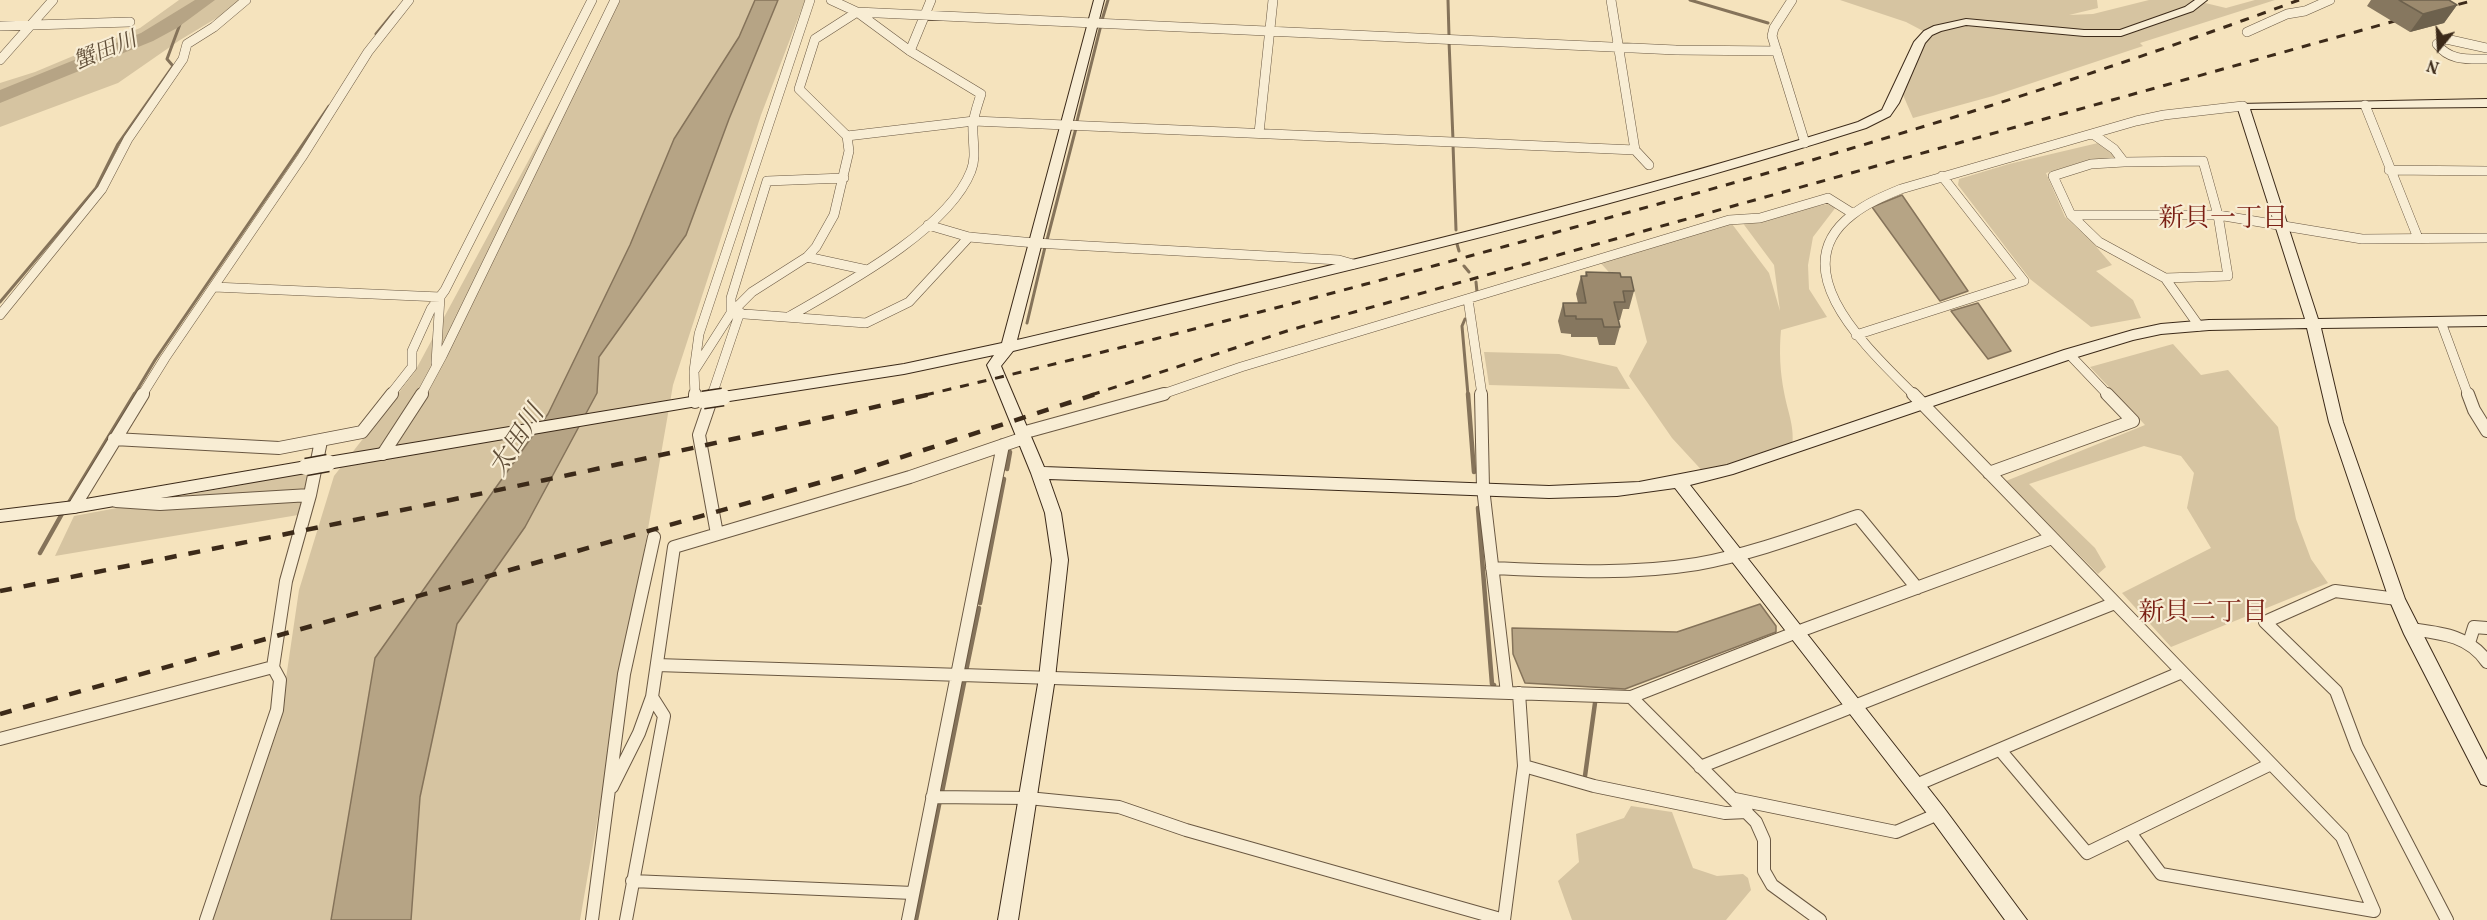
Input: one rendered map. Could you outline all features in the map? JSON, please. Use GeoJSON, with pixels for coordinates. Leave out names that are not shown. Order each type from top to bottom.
{"type":"FeatureCollection","features":[{"type":"Feature","properties":{"kind":"street"},"geometry":{"type":"LineString","coordinates":[[0,60],[53,0]]}},
{"type":"Feature","properties":{"kind":"street"},"geometry":{"type":"LineString","coordinates":[[0,315],[102,189],[128,139],[183,59],[187,44],[214,27],[246,0]]}},
{"type":"Feature","properties":{"kind":"street"},"geometry":{"type":"LineString","coordinates":[[74,507],[165,358],[302,157],[368,52],[409,0]]}},
{"type":"Feature","properties":{"kind":"street"},"geometry":{"type":"LineString","coordinates":[[114,439],[279,448],[362,432],[412,367],[412,351],[431,309],[440,297],[592,0]]}},
{"type":"Feature","properties":{"kind":"street"},"geometry":{"type":"LineString","coordinates":[[386,453],[436,366],[615,0]]}},
{"type":"Feature","properties":{"kind":"street"},"geometry":{"type":"LineString","coordinates":[[699,401],[694,370],[699,334],[810,0]]}},
{"type":"Feature","properties":{"kind":"street"},"geometry":{"type":"LineString","coordinates":[[790,316],[867,270],[928,225],[959,195],[973,169],[974,121],[981,94],[910,51],[856,12],[831,0]]}},
{"type":"Feature","properties":{"kind":"street"},"geometry":{"type":"LineString","coordinates":[[910,51],[931,0]]}},
{"type":"Feature","properties":{"kind":"street"},"geometry":{"type":"LineString","coordinates":[[994,365],[1008,346],[1099,0]]}},
{"type":"Feature","properties":{"kind":"street"},"geometry":{"type":"LineString","coordinates":[[1259,133],[1273,0]]}},
{"type":"Feature","properties":{"kind":"street"},"geometry":{"type":"LineString","coordinates":[[1611,0],[1635,150],[1648,165]]}},
{"type":"Feature","properties":{"kind":"street"},"geometry":{"type":"LineString","coordinates":[[1792,0],[1774,28],[1772,36],[1805,142]]}},
{"type":"Feature","properties":{"kind":"street"},"geometry":{"type":"LineString","coordinates":[[0,516],[113,501],[386,453],[904,369],[1008,346],[1577,208],[1862,125],[1886,113],[1893,103],[1920,42],[1928,33],[1938,28],[1966,22],[2084,33],[2121,33],[2189,9],[2202,0]]}},
{"type":"Feature","properties":{"kind":"street"},"geometry":{"type":"LineString","coordinates":[[2247,33],[2287,14],[2315,7],[2330,0]]}},
{"type":"Feature","properties":{"kind":"street"},"geometry":{"type":"LineString","coordinates":[[694,370],[752,292],[807,257],[816,247],[834,214],[849,151],[847,136],[799,89],[815,39],[856,12],[1676,50],[1777,51]]}},
{"type":"Feature","properties":{"kind":"street"},"geometry":{"type":"LineString","coordinates":[[0,26],[130,22]]}},
{"type":"Feature","properties":{"kind":"street"},"geometry":{"type":"LineString","coordinates":[[2487,48],[2446,39],[2437,44],[2442,51],[2456,58],[2487,59]]}},
{"type":"Feature","properties":{"kind":"street"},"geometry":{"type":"LineString","coordinates":[[2131,834],[2161,874],[2373,911],[2342,837],[1856,335],[1835,304],[1825,274],[1828,245],[1852,213],[1876,199],[1942,176],[2164,115],[2243,106],[2487,103]]}},
{"type":"Feature","properties":{"kind":"street"},"geometry":{"type":"LineString","coordinates":[[2365,105],[2418,238]]}},
{"type":"Feature","properties":{"kind":"street"},"geometry":{"type":"LineString","coordinates":[[2243,106],[2313,323],[2336,422],[2397,599],[2410,629],[2487,778]]}},
{"type":"Feature","properties":{"kind":"street"},"geometry":{"type":"LineString","coordinates":[[847,136],[974,121],[1635,150]]}},
{"type":"Feature","properties":{"kind":"street"},"geometry":{"type":"LineString","coordinates":[[2093,134],[2114,149],[2124,162]]}},
{"type":"Feature","properties":{"kind":"street"},"geometry":{"type":"LineString","coordinates":[[2165,278],[2228,276],[2218,215],[2203,161],[2091,164],[2053,176],[2071,215],[2099,242],[2165,278],[2199,326]]}},
{"type":"Feature","properties":{"kind":"street"},"geometry":{"type":"LineString","coordinates":[[2389,170],[2487,171]]}},
{"type":"Feature","properties":{"kind":"street"},"geometry":{"type":"LineString","coordinates":[[1856,335],[2024,281],[1942,176]]}},
{"type":"Feature","properties":{"kind":"street"},"geometry":{"type":"LineString","coordinates":[[717,534],[699,435],[735,312],[731,298],[767,181],[844,178]]}},
{"type":"Feature","properties":{"kind":"street"},"geometry":{"type":"LineString","coordinates":[[607,795],[639,733],[652,697],[674,547],[910,477],[1003,445],[1023,435],[1154,397],[1241,367],[1729,220],[1760,218],[1828,198],[1852,213]]}},
{"type":"Feature","properties":{"kind":"street"},"geometry":{"type":"LineString","coordinates":[[2071,215],[2218,215],[2362,238],[2487,238]]}},
{"type":"Feature","properties":{"kind":"street"},"geometry":{"type":"LineString","coordinates":[[928,225],[969,237],[1035,243],[1340,260],[1353,264]]}},
{"type":"Feature","properties":{"kind":"street"},"geometry":{"type":"LineString","coordinates":[[735,312],[866,323],[909,302],[943,262],[969,237]]}},
{"type":"Feature","properties":{"kind":"street"},"geometry":{"type":"LineString","coordinates":[[807,257],[867,270]]}},
{"type":"Feature","properties":{"kind":"street"},"geometry":{"type":"LineString","coordinates":[[214,287],[440,297]]}},
{"type":"Feature","properties":{"kind":"street"},"geometry":{"type":"LineString","coordinates":[[436,366],[440,297]]}},
{"type":"Feature","properties":{"kind":"street"},"geometry":{"type":"LineString","coordinates":[[932,797],[1028,798],[1119,807],[1186,830],[1504,920],[1524,766],[1492,568],[1483,488],[1482,398],[1468,299]]}},
{"type":"Feature","properties":{"kind":"street"},"geometry":{"type":"LineString","coordinates":[[1040,473],[1589,493],[1680,483],[1728,470],[2069,354],[2133,335],[2199,326],[2487,321]]}},
{"type":"Feature","properties":{"kind":"street"},"geometry":{"type":"LineString","coordinates":[[2441,322],[2474,410],[2487,431]]}},
{"type":"Feature","properties":{"kind":"street"},"geometry":{"type":"LineString","coordinates":[[1989,472],[2133,421],[2069,354]]}},
{"type":"Feature","properties":{"kind":"street"},"geometry":{"type":"LineString","coordinates":[[962,355],[994,365]]}},
{"type":"Feature","properties":{"kind":"street"},"geometry":{"type":"LineString","coordinates":[[994,365],[1040,473],[1053,513],[1060,560],[1047,678],[1008,920]]}},
{"type":"Feature","properties":{"kind":"street"},"geometry":{"type":"LineString","coordinates":[[206,920],[277,710],[280,680],[273,667],[286,581],[310,495],[321,441]]}},
{"type":"Feature","properties":{"kind":"street"},"geometry":{"type":"LineString","coordinates":[[908,920],[1003,445]]}},
{"type":"Feature","properties":{"kind":"street"},"geometry":{"type":"LineString","coordinates":[[1680,483],[1916,785],[2017,920]]}},
{"type":"Feature","properties":{"kind":"street"},"geometry":{"type":"LineString","coordinates":[[113,501],[160,504],[310,495]]}},
{"type":"Feature","properties":{"kind":"street"},"geometry":{"type":"LineString","coordinates":[[1492,568],[1609,572],[1674,567],[1736,555],[1858,516],[1917,588]]}},
{"type":"Feature","properties":{"kind":"street"},"geometry":{"type":"LineString","coordinates":[[592,920],[624,674],[654,537]]}},
{"type":"Feature","properties":{"kind":"street"},"geometry":{"type":"LineString","coordinates":[[657,665],[1631,697],[1797,632],[2052,538]]}},
{"type":"Feature","properties":{"kind":"street"},"geometry":{"type":"LineString","coordinates":[[2397,599],[2335,591],[2265,622],[2336,691],[2357,747],[2447,920]]}},
{"type":"Feature","properties":{"kind":"street"},"geometry":{"type":"LineString","coordinates":[[1700,767],[2115,603]]}},
{"type":"Feature","properties":{"kind":"street"},"geometry":{"type":"LineString","coordinates":[[2469,643],[2474,627],[2487,628]]}},
{"type":"Feature","properties":{"kind":"street"},"geometry":{"type":"LineString","coordinates":[[2410,629],[2452,635],[2469,643],[2487,662]]}},
{"type":"Feature","properties":{"kind":"street"},"geometry":{"type":"LineString","coordinates":[[0,740],[273,667]]}},
{"type":"Feature","properties":{"kind":"street"},"geometry":{"type":"LineString","coordinates":[[1916,785],[2182,672]]}},
{"type":"Feature","properties":{"kind":"street"},"geometry":{"type":"LineString","coordinates":[[626,920],[664,716],[652,697]]}},
{"type":"Feature","properties":{"kind":"street"},"geometry":{"type":"LineString","coordinates":[[1631,697],[1748,812],[1756,822],[1764,840],[1764,871],[1772,885],[1820,920]]}},
{"type":"Feature","properties":{"kind":"street"},"geometry":{"type":"LineString","coordinates":[[2000,750],[2087,854],[2271,764]]}},
{"type":"Feature","properties":{"kind":"street"},"geometry":{"type":"LineString","coordinates":[[1524,766],[1594,786],[1649,798],[1725,813],[1748,812]]}},
{"type":"Feature","properties":{"kind":"street"},"geometry":{"type":"LineString","coordinates":[[1734,799],[1896,832],[1938,814]]}},
{"type":"Feature","properties":{"kind":"street"},"geometry":{"type":"LineString","coordinates":[[632,881],[914,893]]}},
{"type":"Feature","properties":{"kind":"shaded area"},"geometry":{"type":"Polygon","coordinates":[[[179,0],[241,0],[235,7],[180,40],[118,83],[0,127],[0,83],[35,72],[140,28],[179,0]]]}},
{"type":"Feature","properties":{"kind":"shaded area"},"geometry":{"type":"Polygon","coordinates":[[[615,0],[805,0],[761,115],[673,385],[580,920],[209,920],[279,726],[299,590],[334,476],[414,373],[615,0]]]}},
{"type":"Feature","properties":{"kind":"shaded area"},"geometry":{"type":"Polygon","coordinates":[[[755,0],[778,0],[729,119],[686,235],[599,357],[597,393],[525,527],[457,624],[420,797],[411,920],[331,920],[375,658],[548,414],[630,245],[674,139],[739,37],[755,0]]]}},
{"type":"Feature","properties":{"kind":"shaded area"},"geometry":{"type":"Polygon","coordinates":[[[1840,0],[2097,0],[2098,8],[2069,15],[2093,14],[2149,0],[2202,0],[2201,2],[2226,8],[2255,0],[2275,0],[2140,43],[2143,46],[1993,96],[1913,118],[1900,88],[1927,33],[1906,22],[1840,0]]]}},
{"type":"Feature","properties":{"kind":"shaded area"},"geometry":{"type":"Polygon","coordinates":[[[2098,143],[2112,152],[2116,160],[2089,160],[2046,173],[2065,217],[2093,243],[2112,265],[2096,271],[2133,300],[2141,318],[2091,327],[2030,279],[1958,185],[1959,179],[2009,164],[2098,143]]]}},
{"type":"Feature","properties":{"kind":"shaded area"},"geometry":{"type":"Polygon","coordinates":[[[1902,195],[1968,291],[1940,301],[1872,207],[1902,195]]]}},
{"type":"Feature","properties":{"kind":"shaded area"},"geometry":{"type":"Polygon","coordinates":[[[1828,204],[1836,207],[1813,237],[1808,265],[1809,289],[1827,317],[1781,330],[1781,369],[1792,426],[1792,448],[1707,476],[1672,438],[1629,376],[1647,342],[1634,290],[1616,280],[1597,259],[1729,220],[1769,273],[1780,311],[1774,265],[1742,222],[1828,204]]]}},
{"type":"Feature","properties":{"kind":"shaded area"},"geometry":{"type":"Polygon","coordinates":[[[1978,303],[2011,351],[1988,359],[1951,311],[1978,303]]]}},
{"type":"Feature","properties":{"kind":"shaded area"},"geometry":{"type":"Polygon","coordinates":[[[2173,344],[2201,375],[2228,370],[2278,427],[2296,519],[2311,559],[2328,583],[2171,647],[2122,593],[2211,548],[2187,508],[2194,473],[2181,456],[2144,446],[2029,484],[2095,548],[2106,567],[2098,574],[2006,481],[2145,425],[2090,367],[2173,344]]]}},
{"type":"Feature","properties":{"kind":"shaded area"},"geometry":{"type":"Polygon","coordinates":[[[1484,352],[1559,354],[1617,367],[1630,389],[1489,385],[1484,352]]]}},
{"type":"Feature","properties":{"kind":"shaded area"},"geometry":{"type":"Polygon","coordinates":[[[310,472],[298,515],[55,556],[74,516],[310,472]]]}},
{"type":"Feature","properties":{"kind":"shaded area"},"geometry":{"type":"Polygon","coordinates":[[[1760,604],[1776,626],[1776,632],[1625,689],[1525,683],[1513,654],[1512,628],[1677,632],[1760,604]]]}},
{"type":"Feature","properties":{"kind":"shaded area"},"geometry":{"type":"Polygon","coordinates":[[[1631,806],[1672,812],[1693,868],[1717,876],[1743,874],[1748,878],[1751,890],[1726,920],[1572,920],[1558,881],[1579,862],[1576,834],[1624,818],[1631,806]]]}},
{"type":"Feature","properties":{"kind":"building"},"geometry":{"type":"Polygon","coordinates":[[[2399,0],[2449,0],[2457,5],[2423,14],[2399,0]]]}},
{"type":"Feature","properties":{"kind":"building"},"geometry":{"type":"Polygon","coordinates":[[[1586,272],[1620,273],[1621,277],[1631,277],[1634,291],[1623,291],[1625,302],[1614,302],[1620,327],[1604,327],[1602,319],[1576,319],[1576,316],[1565,316],[1563,303],[1586,303],[1581,276],[1587,276],[1586,272]]]}},
{"type":"Feature","properties":{"kind":"waterway","name":"蟹田川"},"geometry":{"type":"LineString","coordinates":[[0,97],[147,37],[206,0]]}},
{"type":"Feature","properties":{"kind":"waterway"},"geometry":{"type":"LineString","coordinates":[[1102,20],[1108,0]]}},
{"type":"Feature","properties":{"kind":"waterway"},"geometry":{"type":"LineString","coordinates":[[1448,0],[1449,36]]}},
{"type":"Feature","properties":{"kind":"waterway"},"geometry":{"type":"LineString","coordinates":[[1690,0],[1768,23]]}},
{"type":"Feature","properties":{"kind":"waterway"},"geometry":{"type":"LineString","coordinates":[[376,34],[394,12]]}},
{"type":"Feature","properties":{"kind":"waterway"},"geometry":{"type":"LineString","coordinates":[[0,302],[96,188],[118,144],[173,66],[167,59],[183,16]]}},
{"type":"Feature","properties":{"kind":"waterway"},"geometry":{"type":"LineString","coordinates":[[1077,121],[1101,25]]}},
{"type":"Feature","properties":{"kind":"waterway"},"geometry":{"type":"LineString","coordinates":[[1449,41],[1453,140]]}},
{"type":"Feature","properties":{"kind":"waterway"},"geometry":{"type":"LineString","coordinates":[[134,395],[155,360],[329,106]]}},
{"type":"Feature","properties":{"kind":"waterway"},"geometry":{"type":"LineString","coordinates":[[1047,240],[1076,128]]}},
{"type":"Feature","properties":{"kind":"waterway"},"geometry":{"type":"LineString","coordinates":[[1453,144],[1456,230]]}},
{"type":"Feature","properties":{"kind":"waterway"},"geometry":{"type":"LineString","coordinates":[[1457,244],[1459,251]]}},
{"type":"Feature","properties":{"kind":"waterway"},"geometry":{"type":"LineString","coordinates":[[1027,323],[1045,247]]}},
{"type":"Feature","properties":{"kind":"waterway"},"geometry":{"type":"LineString","coordinates":[[1464,266],[1469,272]]}},
{"type":"Feature","properties":{"kind":"waterway"},"geometry":{"type":"LineString","coordinates":[[1476,282],[1477,292]]}},
{"type":"Feature","properties":{"kind":"waterway"},"geometry":{"type":"LineString","coordinates":[[1465,319],[1462,326],[1468,395]]}},
{"type":"Feature","properties":{"kind":"waterway"},"geometry":{"type":"LineString","coordinates":[[67,506],[135,394]]}},
{"type":"Feature","properties":{"kind":"waterway"},"geometry":{"type":"LineString","coordinates":[[1468,394],[1474,472]]}},
{"type":"Feature","properties":{"kind":"waterway"},"geometry":{"type":"LineString","coordinates":[[1007,469],[1010,452]]}},
{"type":"Feature","properties":{"kind":"waterway"},"geometry":{"type":"LineString","coordinates":[[980,603],[1004,479]]}},
{"type":"Feature","properties":{"kind":"waterway"},"geometry":{"type":"LineString","coordinates":[[1478,508],[1492,684],[1494,685]]}},
{"type":"Feature","properties":{"kind":"waterway"},"geometry":{"type":"LineString","coordinates":[[40,553],[63,512]]}},
{"type":"Feature","properties":{"kind":"waterway"},"geometry":{"type":"LineString","coordinates":[[966,671],[979,608]]}},
{"type":"Feature","properties":{"kind":"waterway"},"geometry":{"type":"LineString","coordinates":[[942,792],[965,678]]}},
{"type":"Feature","properties":{"kind":"waterway"},"geometry":{"type":"LineString","coordinates":[[1585,776],[1595,703]]}},
{"type":"Feature","properties":{"kind":"waterway"},"geometry":{"type":"LineString","coordinates":[[916,920],[940,800]]}},
{"type":"Feature","properties":{"kind":"railway"},"geometry":{"type":"LineString","coordinates":[[925,395],[1339,291],[1766,173],[2034,92],[2299,0]]}},
{"type":"Feature","properties":{"kind":"railway"},"geometry":{"type":"LineString","coordinates":[[2441,9],[2475,0]]}},
{"type":"Feature","properties":{"kind":"railway"},"geometry":{"type":"LineString","coordinates":[[1091,395],[1290,330],[2409,17]]}},
{"type":"Feature","properties":{"kind":"railway"},"geometry":{"type":"LineString","coordinates":[[0,591],[467,497],[931,394]]}},
{"type":"Feature","properties":{"kind":"railway"},"geometry":{"type":"LineString","coordinates":[[0,714],[850,474],[1096,394]]}},
{"type":"Feature","properties":{"kind":"district","name":"新貝一丁目"},"geometry":{"type":"Point","coordinates":[2223,221]}},
{"type":"Feature","properties":{"kind":"district","name":"新貝二丁目"},"geometry":{"type":"Point","coordinates":[2203,615]}},
{"type":"Feature","properties":{"kind":"water label","name":"太田川"},"geometry":{"type":"Point","coordinates":[519,442]}}]}
